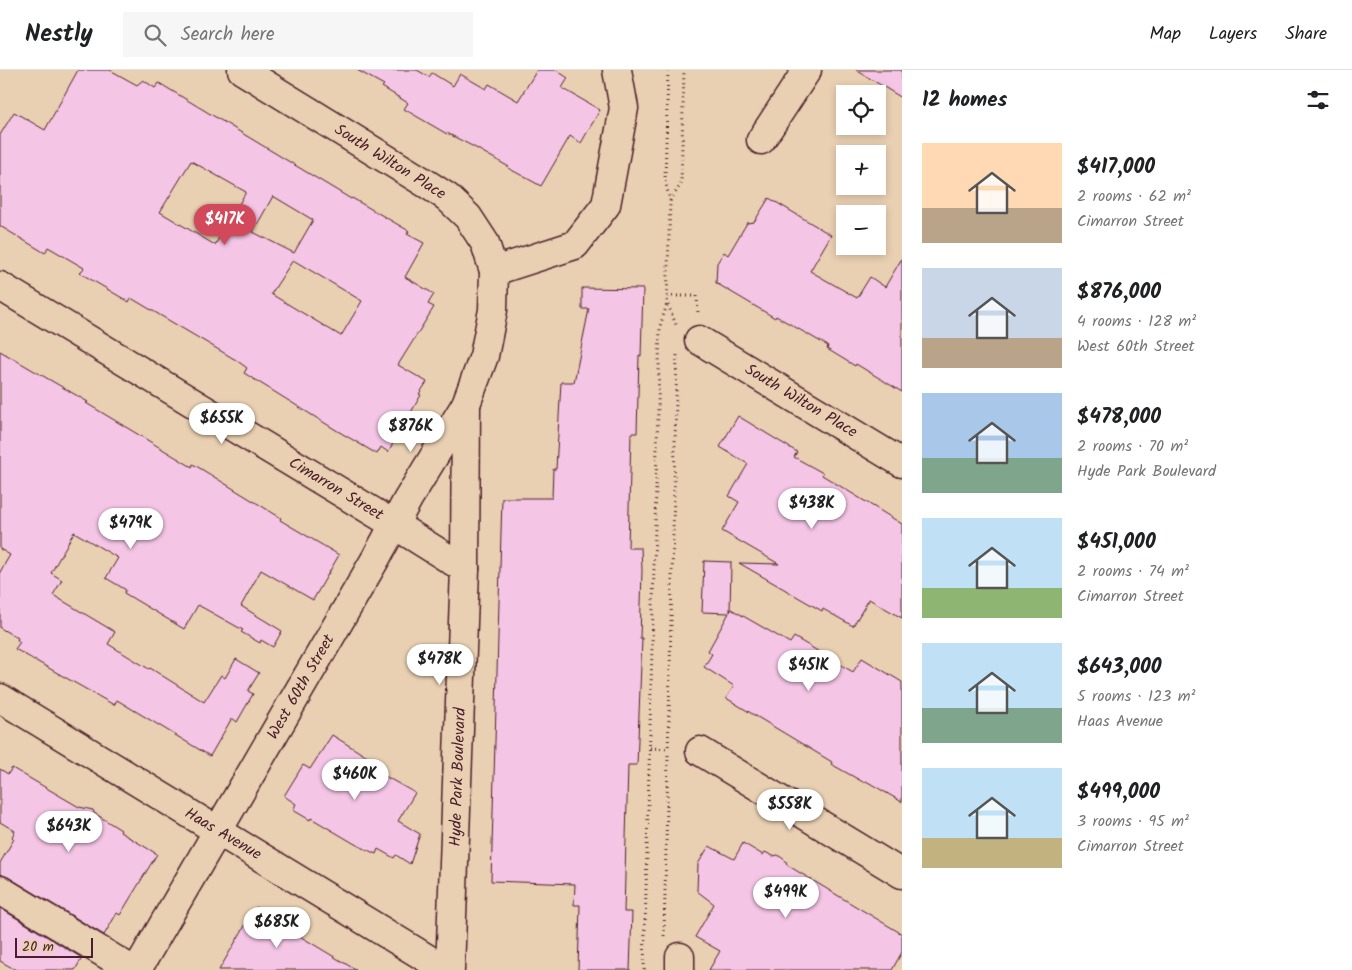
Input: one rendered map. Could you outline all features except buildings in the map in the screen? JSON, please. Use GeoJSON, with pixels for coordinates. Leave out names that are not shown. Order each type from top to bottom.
{"type":"FeatureCollection","features":[{"type":"Feature","properties":{"kind":"street","name":"South Wilton Place"},"geometry":{"type":"LineString","coordinates":[[242,70],[448,197],[468,217],[485,243],[494,271],[494,310],[484,356],[466,404]]}},
{"type":"Feature","properties":{"kind":"street"},"geometry":{"type":"LineString","coordinates":[[494,271],[575,245],[606,205],[624,108],[617,70]]}},
{"type":"Feature","properties":{"kind":"street"},"geometry":{"type":"LineString","coordinates":[[761,140],[807,70]]}},
{"type":"Feature","properties":{"kind":"street","name":"Cimarron Street"},"geometry":{"type":"LineString","coordinates":[[0,286],[465,569]]}},
{"type":"Feature","properties":{"kind":"street","name":"South Wilton Place"},"geometry":{"type":"LineString","coordinates":[[685,338],[902,463]]}},
{"type":"Feature","properties":{"kind":"street","name":"West 60th Street"},"geometry":{"type":"LineString","coordinates":[[137,970],[395,525],[408,499],[466,404]]}},
{"type":"Feature","properties":{"kind":"street","name":"Hyde Park Boulevard"},"geometry":{"type":"LineString","coordinates":[[450,970],[465,569],[466,404]]}},
{"type":"Feature","properties":{"kind":"street","name":"Haas Avenue"},"geometry":{"type":"LineString","coordinates":[[0,698],[446,970]]}},
{"type":"Feature","properties":{"kind":"street"},"geometry":{"type":"LineString","coordinates":[[700,751],[902,874]]}},
{"type":"Feature","properties":{"kind":"street"},"geometry":{"type":"LineString","coordinates":[[0,890],[132,970]]}},
{"type":"Feature","properties":{"kind":"path"},"geometry":{"type":"LineString","coordinates":[[644,970],[660,326],[667,304],[670,200],[665,180],[668,70]]}},
{"type":"Feature","properties":{"kind":"path"},"geometry":{"type":"LineString","coordinates":[[670,200],[681,184],[684,70]]}},
{"type":"Feature","properties":{"kind":"path"},"geometry":{"type":"LineString","coordinates":[[667,296],[697,296],[685,338],[675,956]]}},
{"type":"Feature","properties":{"kind":"path"},"geometry":{"type":"LineString","coordinates":[[667,304],[685,338]]}}]}
